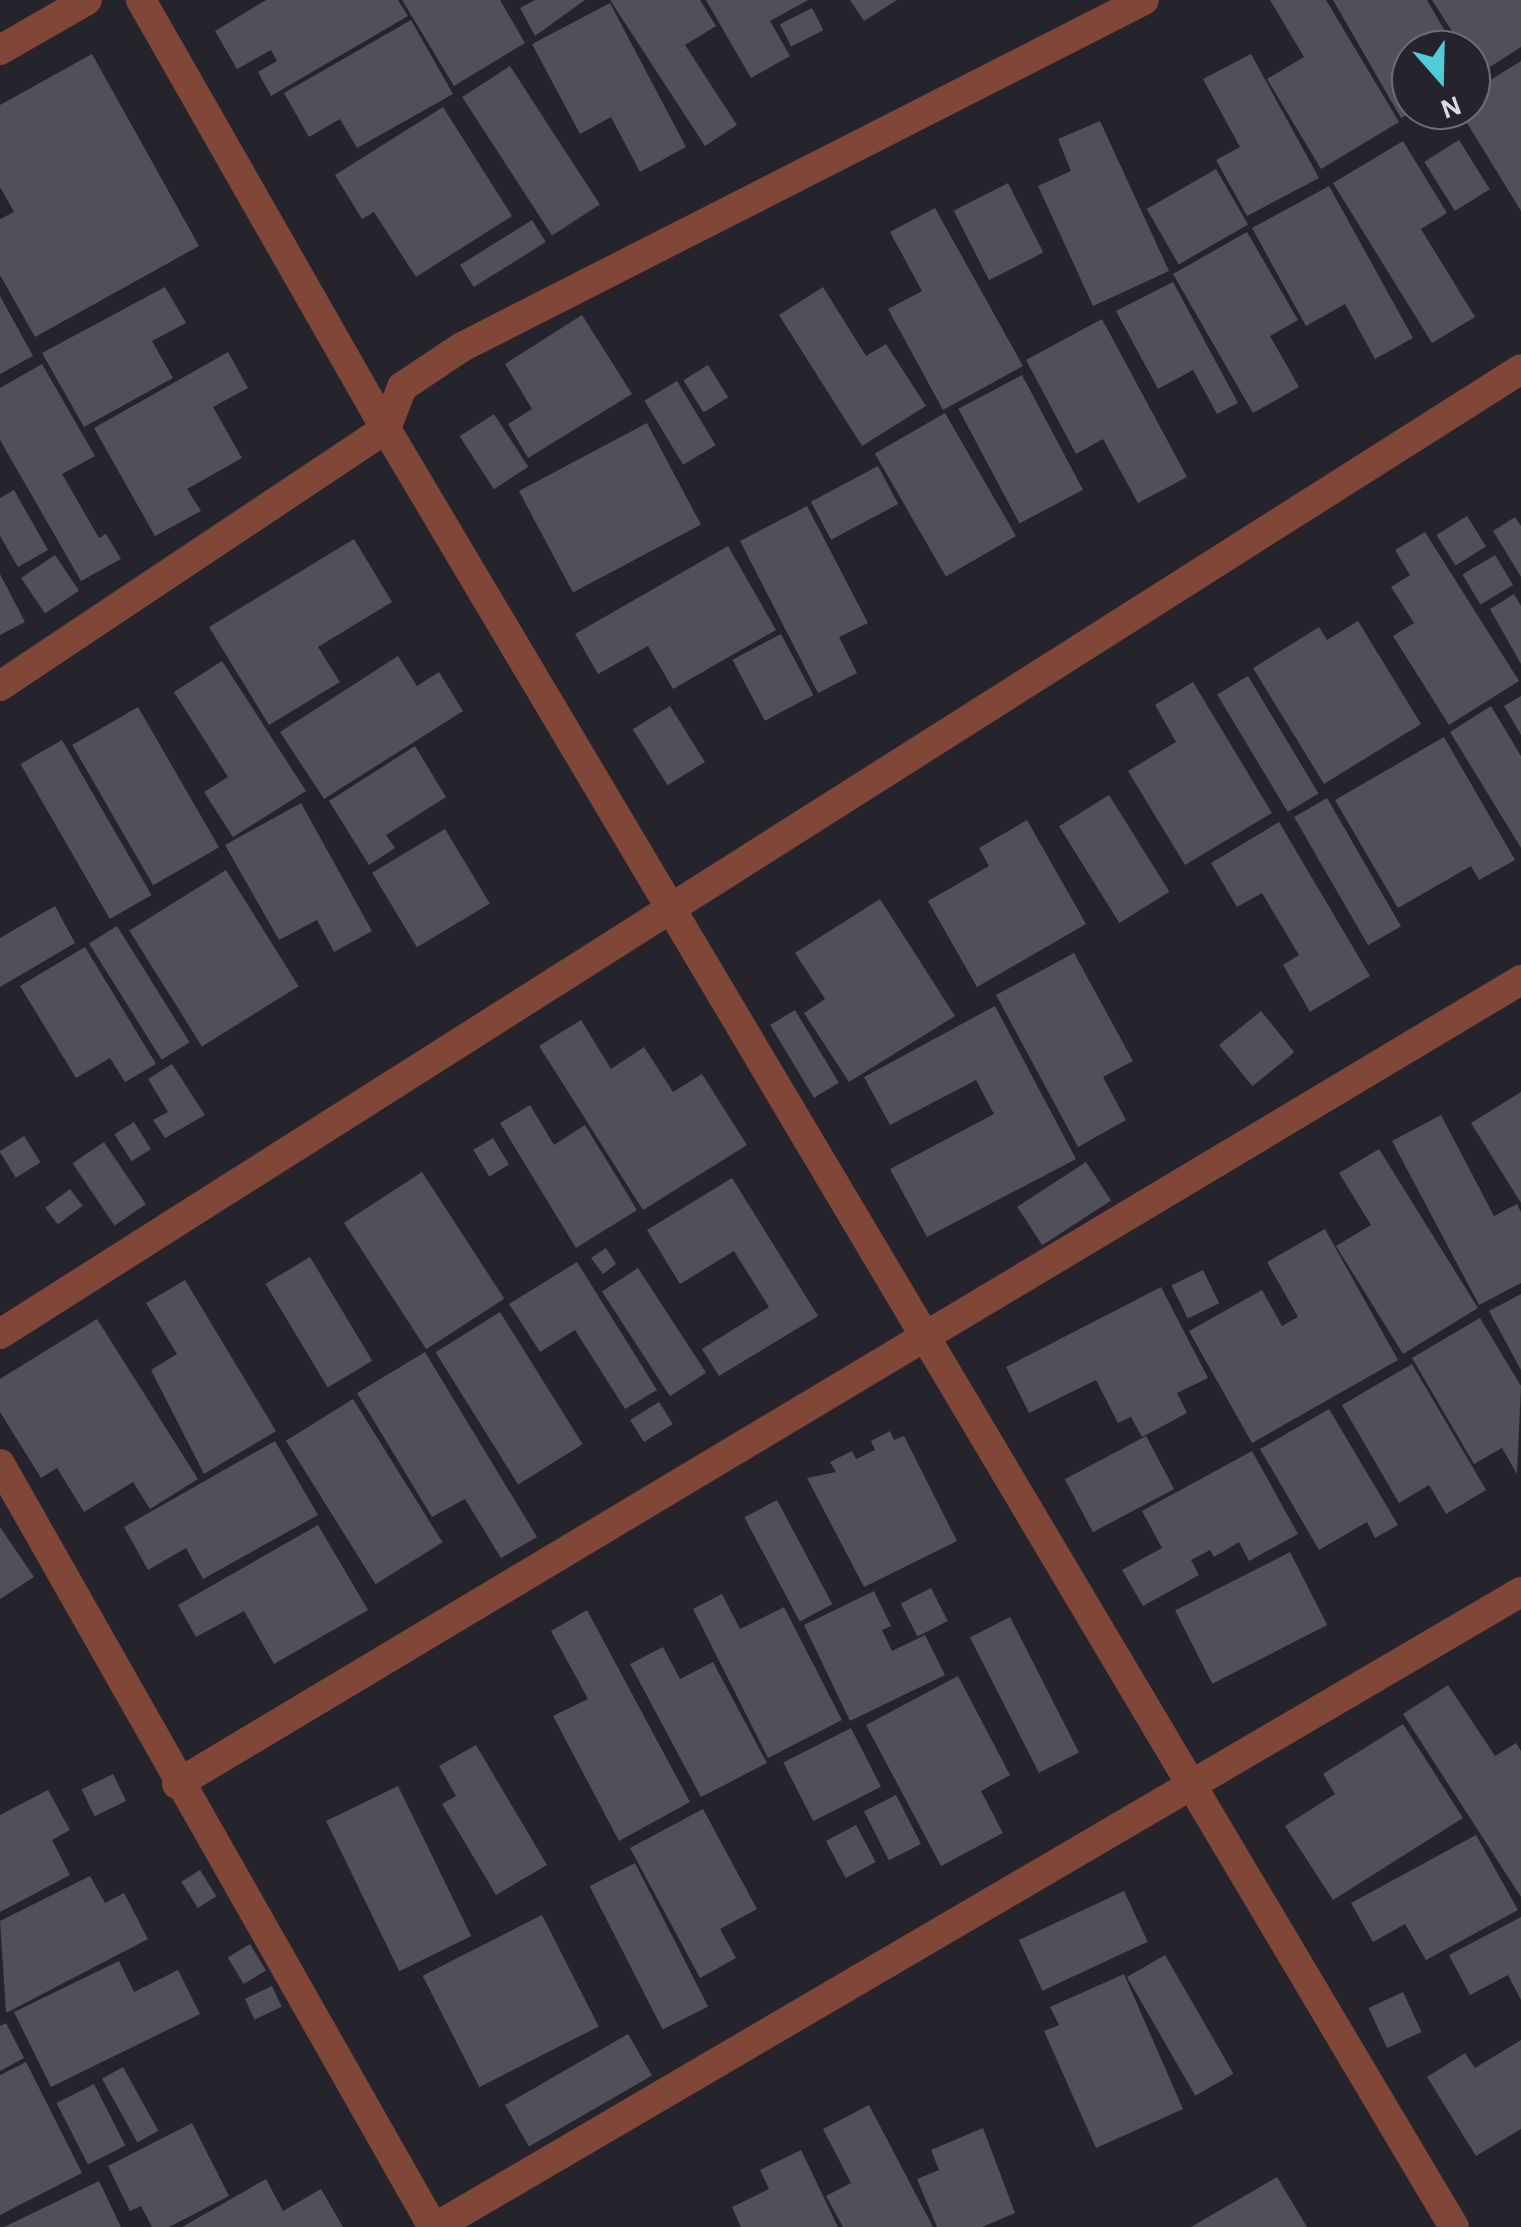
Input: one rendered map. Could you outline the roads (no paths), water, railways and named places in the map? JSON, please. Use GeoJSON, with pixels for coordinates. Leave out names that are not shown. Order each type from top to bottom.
{"type":"FeatureCollection","features":[{"type":"Feature","properties":{"kind":"street"},"geometry":{"type":"LineString","coordinates":[[0,50],[87,0]]}},
{"type":"Feature","properties":{"kind":"street"},"geometry":{"type":"LineString","coordinates":[[141,0],[386,428],[674,907],[1454,2227]]}},
{"type":"Feature","properties":{"kind":"street"},"geometry":{"type":"LineString","coordinates":[[0,686],[386,428],[402,387],[478,338],[1144,0]]}},
{"type":"Feature","properties":{"kind":"street"},"geometry":{"type":"LineString","coordinates":[[0,1334],[1521,369]]}},
{"type":"Feature","properties":{"kind":"street"},"geometry":{"type":"LineString","coordinates":[[177,1784],[1521,980]]}},
{"type":"Feature","properties":{"kind":"street"},"geometry":{"type":"LineString","coordinates":[[0,1464],[177,1784],[434,2227],[1192,1788],[1521,1592]]}}]}
